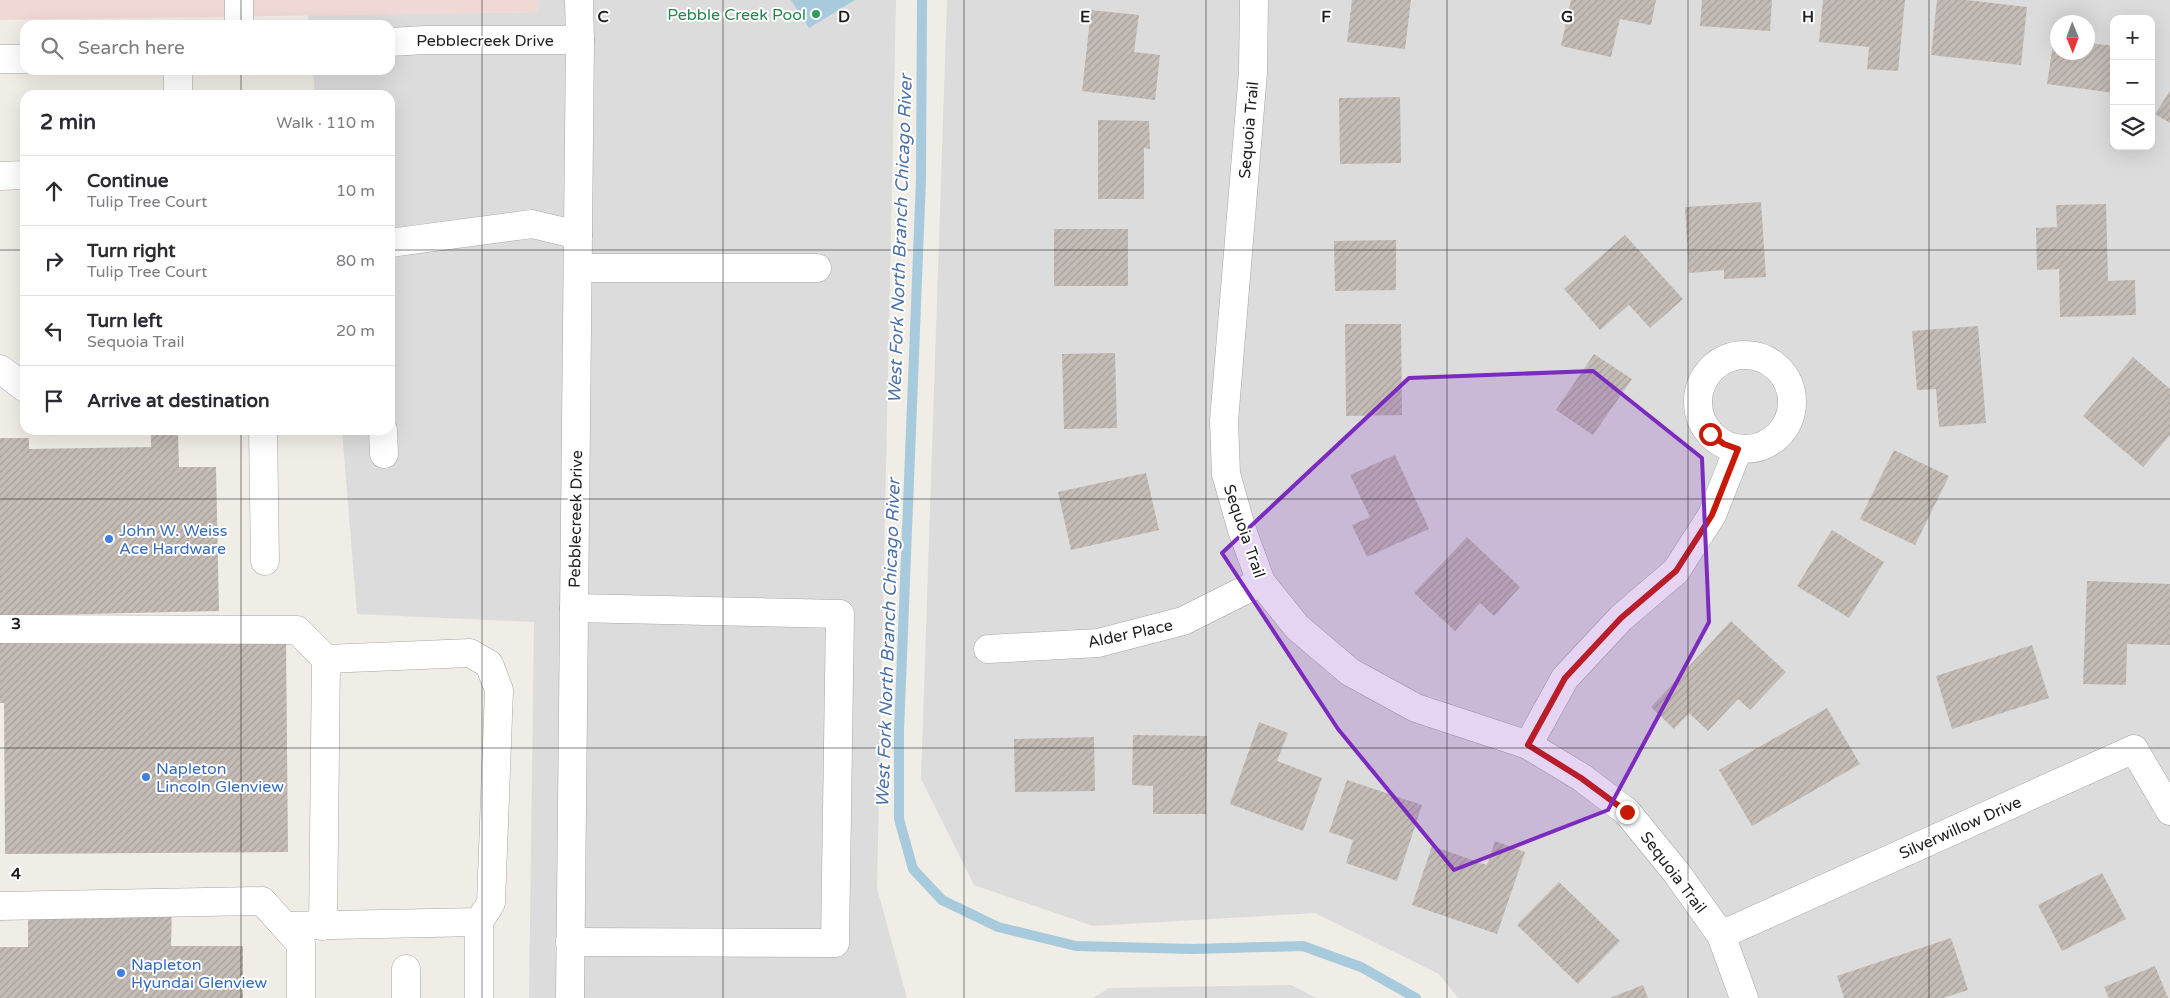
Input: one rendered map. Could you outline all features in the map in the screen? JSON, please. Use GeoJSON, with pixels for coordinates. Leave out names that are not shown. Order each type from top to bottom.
{"type":"FeatureCollection","features":[{"type":"Feature","properties":{"kind":"street"},"geometry":{"type":"LineString","coordinates":[[239,0],[239,20]]}},
{"type":"Feature","properties":{"kind":"street","name":"Pebblecreek Drive"},"geometry":{"type":"LineString","coordinates":[[570,998],[580,40],[578,0]]}},
{"type":"Feature","properties":{"kind":"street","name":"Sequoia Trail"},"geometry":{"type":"LineString","coordinates":[[1254,0],[1253,72],[1224,421],[1226,474],[1242,530],[1261,582],[1297,627],[1350,672],[1416,708],[1528,745],[1581,778],[1627,812],[1676,872],[1721,935],[1744,998]]}},
{"type":"Feature","properties":{"kind":"street","name":"Pebblecreek Drive"},"geometry":{"type":"LineString","coordinates":[[395,42],[580,40]]}},
{"type":"Feature","properties":{"kind":"street"},"geometry":{"type":"LineString","coordinates":[[0,59],[20,59]]}},
{"type":"Feature","properties":{"kind":"street"},"geometry":{"type":"LineString","coordinates":[[178,75],[178,90]]}},
{"type":"Feature","properties":{"kind":"street"},"geometry":{"type":"LineString","coordinates":[[0,176],[20,175]]}},
{"type":"Feature","properties":{"kind":"street"},"geometry":{"type":"LineString","coordinates":[[395,242],[532,224],[578,234]]}},
{"type":"Feature","properties":{"kind":"street"},"geometry":{"type":"LineString","coordinates":[[578,268],[817,268]]}},
{"type":"Feature","properties":{"kind":"street"},"geometry":{"type":"LineString","coordinates":[[0,369],[20,384]]}},
{"type":"Feature","properties":{"kind":"street"},"geometry":{"type":"LineString","coordinates":[[263,435],[265,561]]}},
{"type":"Feature","properties":{"kind":"street"},"geometry":{"type":"LineString","coordinates":[[1528,745],[1565,678],[1621,618],[1676,571],[1712,515],[1738,449]]}},
{"type":"Feature","properties":{"kind":"street","name":"Alder Place"},"geometry":{"type":"LineString","coordinates":[[988,649],[1098,644],[1183,621],[1261,582]]}},
{"type":"Feature","properties":{"kind":"street"},"geometry":{"type":"LineString","coordinates":[[570,942],[835,943],[840,614],[574,608]]}},
{"type":"Feature","properties":{"kind":"street"},"geometry":{"type":"LineString","coordinates":[[0,628],[297,630],[326,659],[323,926]]}},
{"type":"Feature","properties":{"kind":"street"},"geometry":{"type":"LineString","coordinates":[[326,659],[470,653],[489,664],[499,690],[492,903],[479,922],[479,998]]}},
{"type":"Feature","properties":{"kind":"street","name":"Silverwillow Drive"},"geometry":{"type":"LineString","coordinates":[[1721,935],[2134,749],[2170,811]]}},
{"type":"Feature","properties":{"kind":"street"},"geometry":{"type":"LineString","coordinates":[[0,906],[262,901],[301,944],[301,998]]}},
{"type":"Feature","properties":{"kind":"street"},"geometry":{"type":"LineString","coordinates":[[284,926],[479,922]]}},
{"type":"Feature","properties":{"kind":"street"},"geometry":{"type":"LineString","coordinates":[[406,968],[406,998]]}},
{"type":"Feature","properties":{"kind":"highlighted area"},"geometry":{"type":"Polygon","coordinates":[[[1593,371],[1702,458],[1709,622],[1608,810],[1454,870],[1338,729],[1222,553],[1409,378],[1593,371]]]}},
{"type":"Feature","properties":{"kind":"shaded area"},"geometry":{"type":"Polygon","coordinates":[[[0,0],[538,0],[538,12],[0,20],[0,0]]]}},
{"type":"Feature","properties":{"kind":"shaded area"},"geometry":{"type":"Polygon","coordinates":[[[538,0],[896,0],[877,888],[907,998],[529,998],[534,622],[357,614],[342,435],[395,435],[395,90],[315,90],[313,75],[395,75],[395,20],[308,20],[308,15],[538,12],[538,0]]]}},
{"type":"Feature","properties":{"kind":"shaded area"},"geometry":{"type":"Polygon","coordinates":[[[947,0],[2170,0],[2170,998],[1458,998],[1439,974],[1315,913],[1093,926],[974,885],[921,779],[947,0]]]}},
{"type":"Feature","properties":{"kind":"shaded area"},"geometry":{"type":"Polygon","coordinates":[[[1291,985],[1316,998],[1093,998],[1109,988],[1291,985]]]}},
{"type":"Feature","properties":{"kind":"water","name":"Pebble Creek Pool"},"geometry":{"type":"Polygon","coordinates":[[[791,0],[855,0],[809,28],[791,0]]]}},
{"type":"Feature","properties":{"kind":"building"},"geometry":{"type":"Polygon","coordinates":[[[1352,0],[1411,0],[1405,49],[1347,42],[1352,0]]]}},
{"type":"Feature","properties":{"kind":"building"},"geometry":{"type":"Polygon","coordinates":[[[1571,0],[1656,0],[1651,25],[1620,19],[1611,57],[1561,46],[1571,0]]]}},
{"type":"Feature","properties":{"kind":"building"},"geometry":{"type":"Polygon","coordinates":[[[1702,0],[1772,0],[1770,31],[1700,26],[1702,0]]]}},
{"type":"Feature","properties":{"kind":"building"},"geometry":{"type":"Polygon","coordinates":[[[1823,0],[1905,0],[1898,71],[1867,69],[1869,47],[1819,42],[1823,0]]]}},
{"type":"Feature","properties":{"kind":"building"},"geometry":{"type":"Polygon","coordinates":[[[1937,0],[1966,0],[2027,7],[2021,65],[1931,55],[1937,0]]]}},
{"type":"Feature","properties":{"kind":"building"},"geometry":{"type":"Polygon","coordinates":[[[1091,10],[1139,15],[1134,52],[1160,55],[1155,100],[1082,91],[1091,10]]]}},
{"type":"Feature","properties":{"kind":"building"},"geometry":{"type":"Polygon","coordinates":[[[2095,44],[2110,46],[2110,92],[2047,84],[2051,60],[2095,60],[2095,44]]]}},
{"type":"Feature","properties":{"kind":"building"},"geometry":{"type":"Polygon","coordinates":[[[2170,91],[2170,123],[2155,114],[2170,91]]]}},
{"type":"Feature","properties":{"kind":"building"},"geometry":{"type":"Polygon","coordinates":[[[1400,97],[1401,163],[1340,164],[1339,98],[1400,97]]]}},
{"type":"Feature","properties":{"kind":"building"},"geometry":{"type":"Polygon","coordinates":[[[1098,120],[1149,121],[1150,149],[1144,148],[1144,199],[1098,199],[1098,120]]]}},
{"type":"Feature","properties":{"kind":"building"},"geometry":{"type":"Polygon","coordinates":[[[1761,202],[1766,277],[1724,279],[1724,270],[1689,273],[1685,207],[1761,202]]]}},
{"type":"Feature","properties":{"kind":"building"},"geometry":{"type":"Polygon","coordinates":[[[2106,204],[2108,281],[2135,280],[2136,315],[2060,317],[2059,269],[2037,270],[2036,228],[2057,227],[2056,205],[2106,204]]]}},
{"type":"Feature","properties":{"kind":"building"},"geometry":{"type":"Polygon","coordinates":[[[1054,229],[1128,229],[1128,286],[1054,286],[1054,229]]]}},
{"type":"Feature","properties":{"kind":"building"},"geometry":{"type":"Polygon","coordinates":[[[1625,235],[1683,299],[1650,328],[1629,305],[1600,330],[1564,289],[1625,235]]]}},
{"type":"Feature","properties":{"kind":"building"},"geometry":{"type":"Polygon","coordinates":[[[1396,240],[1396,290],[1335,291],[1334,241],[1396,240]]]}},
{"type":"Feature","properties":{"kind":"building"},"geometry":{"type":"Polygon","coordinates":[[[1345,324],[1401,324],[1402,415],[1346,416],[1345,324]]]}},
{"type":"Feature","properties":{"kind":"building"},"geometry":{"type":"Polygon","coordinates":[[[1978,326],[1986,423],[1939,427],[1936,389],[1917,390],[1912,331],[1978,326]]]}},
{"type":"Feature","properties":{"kind":"building"},"geometry":{"type":"Polygon","coordinates":[[[1115,353],[1117,428],[1064,429],[1062,354],[1115,353]]]}},
{"type":"Feature","properties":{"kind":"building"},"geometry":{"type":"Polygon","coordinates":[[[1594,354],[1632,379],[1593,435],[1556,410],[1594,354]]]}},
{"type":"Feature","properties":{"kind":"building"},"geometry":{"type":"Polygon","coordinates":[[[2133,357],[2170,389],[2170,435],[2143,467],[2083,416],[2133,357]]]}},
{"type":"Feature","properties":{"kind":"building","name":"John W. Weiss Ace Hardware"},"geometry":{"type":"Polygon","coordinates":[[[151,435],[178,435],[179,467],[216,467],[219,611],[0,616],[0,438],[29,438],[29,449],[151,447],[151,435]]]}},
{"type":"Feature","properties":{"kind":"building"},"geometry":{"type":"Polygon","coordinates":[[[1894,450],[1949,476],[1915,545],[1860,519],[1894,450]]]}},
{"type":"Feature","properties":{"kind":"building"},"geometry":{"type":"Polygon","coordinates":[[[1395,455],[1429,529],[1367,557],[1352,525],[1370,517],[1350,475],[1395,455]]]}},
{"type":"Feature","properties":{"kind":"building"},"geometry":{"type":"Polygon","coordinates":[[[1146,473],[1159,530],[1071,550],[1058,492],[1146,473]]]}},
{"type":"Feature","properties":{"kind":"building"},"geometry":{"type":"Polygon","coordinates":[[[1832,530],[1884,562],[1849,618],[1797,586],[1832,530]]]}},
{"type":"Feature","properties":{"kind":"building"},"geometry":{"type":"Polygon","coordinates":[[[1467,537],[1520,587],[1494,616],[1480,603],[1455,631],[1414,593],[1467,537]]]}},
{"type":"Feature","properties":{"kind":"building"},"geometry":{"type":"Polygon","coordinates":[[[2087,581],[2170,584],[2170,645],[2127,644],[2126,685],[2083,684],[2087,581]]]}},
{"type":"Feature","properties":{"kind":"building"},"geometry":{"type":"Polygon","coordinates":[[[1731,621],[1786,672],[1750,710],[1738,699],[1708,731],[1689,713],[1674,729],[1651,707],[1731,621]]]}},
{"type":"Feature","properties":{"kind":"building","name":"Napleton Lincoln Glenview"},"geometry":{"type":"Polygon","coordinates":[[[286,637],[288,852],[5,854],[4,703],[0,703],[0,639],[286,637]]]}},
{"type":"Feature","properties":{"kind":"building"},"geometry":{"type":"Polygon","coordinates":[[[2032,645],[2049,698],[1952,729],[1936,676],[2032,645]]]}},
{"type":"Feature","properties":{"kind":"building"},"geometry":{"type":"Polygon","coordinates":[[[1827,708],[1860,764],[1752,826],[1719,770],[1827,708]]]}},
{"type":"Feature","properties":{"kind":"building"},"geometry":{"type":"Polygon","coordinates":[[[1259,722],[1288,733],[1277,761],[1322,778],[1303,831],[1230,804],[1259,722]]]}},
{"type":"Feature","properties":{"kind":"building"},"geometry":{"type":"Polygon","coordinates":[[[1133,735],[1207,736],[1206,814],[1153,814],[1153,786],[1132,785],[1133,735]]]}},
{"type":"Feature","properties":{"kind":"building"},"geometry":{"type":"Polygon","coordinates":[[[1094,737],[1095,791],[1015,792],[1014,739],[1094,737]]]}},
{"type":"Feature","properties":{"kind":"building"},"geometry":{"type":"Polygon","coordinates":[[[1347,780],[1422,805],[1397,881],[1346,863],[1353,840],[1329,832],[1347,780]]]}},
{"type":"Feature","properties":{"kind":"building"},"geometry":{"type":"Polygon","coordinates":[[[1495,841],[1525,852],[1497,934],[1412,905],[1432,846],[1487,865],[1495,841]]]}},
{"type":"Feature","properties":{"kind":"building"},"geometry":{"type":"Polygon","coordinates":[[[2102,873],[2126,919],[2062,951],[2038,905],[2102,873]]]}},
{"type":"Feature","properties":{"kind":"building"},"geometry":{"type":"Polygon","coordinates":[[[1559,882],[1620,941],[1578,984],[1517,925],[1559,882]]]}},
{"type":"Feature","properties":{"kind":"building","name":"Napleton Hyundai Glenview"},"geometry":{"type":"Polygon","coordinates":[[[28,907],[172,908],[171,946],[243,946],[243,998],[0,998],[0,947],[28,947],[28,907]]]}},
{"type":"Feature","properties":{"kind":"building"},"geometry":{"type":"Polygon","coordinates":[[[1951,938],[1968,990],[1943,998],[1844,998],[1837,976],[1951,938]]]}},
{"type":"Feature","properties":{"kind":"building"},"geometry":{"type":"Polygon","coordinates":[[[2155,966],[2168,998],[2109,998],[2104,987],[2155,966]]]}},
{"type":"Feature","properties":{"kind":"building"},"geometry":{"type":"Polygon","coordinates":[[[1643,985],[1648,998],[1610,998],[1643,985]]]}},
{"type":"Feature","properties":{"kind":"waterway","name":"West Fork North Branch Chicago River"},"geometry":{"type":"LineString","coordinates":[[922,0],[921,179],[899,731],[899,819],[913,869],[942,900],[998,927],[1076,946],[1193,949],[1303,946],[1361,967],[1416,998]]}},
{"type":"Feature","properties":{"kind":"place","name":"Pebble Creek Pool"},"geometry":{"type":"Point","coordinates":[816,14]}},
{"type":"Feature","properties":{"kind":"place","name":"John W. Weiss Ace Hardware"},"geometry":{"type":"Point","coordinates":[109,539]}},
{"type":"Feature","properties":{"kind":"place","name":"Napleton Lincoln Glenview"},"geometry":{"type":"Point","coordinates":[146,777]}},
{"type":"Feature","properties":{"kind":"place","name":"Napleton Hyundai Glenview"},"geometry":{"type":"Point","coordinates":[121,973]}},
{"type":"Feature","properties":{"kind":"route"},"geometry":{"type":"LineString","coordinates":[[1627,812],[1581,778],[1528,745],[1565,678],[1621,618],[1676,571],[1712,515],[1738,449],[1724,444],[1710,434]]}}]}
